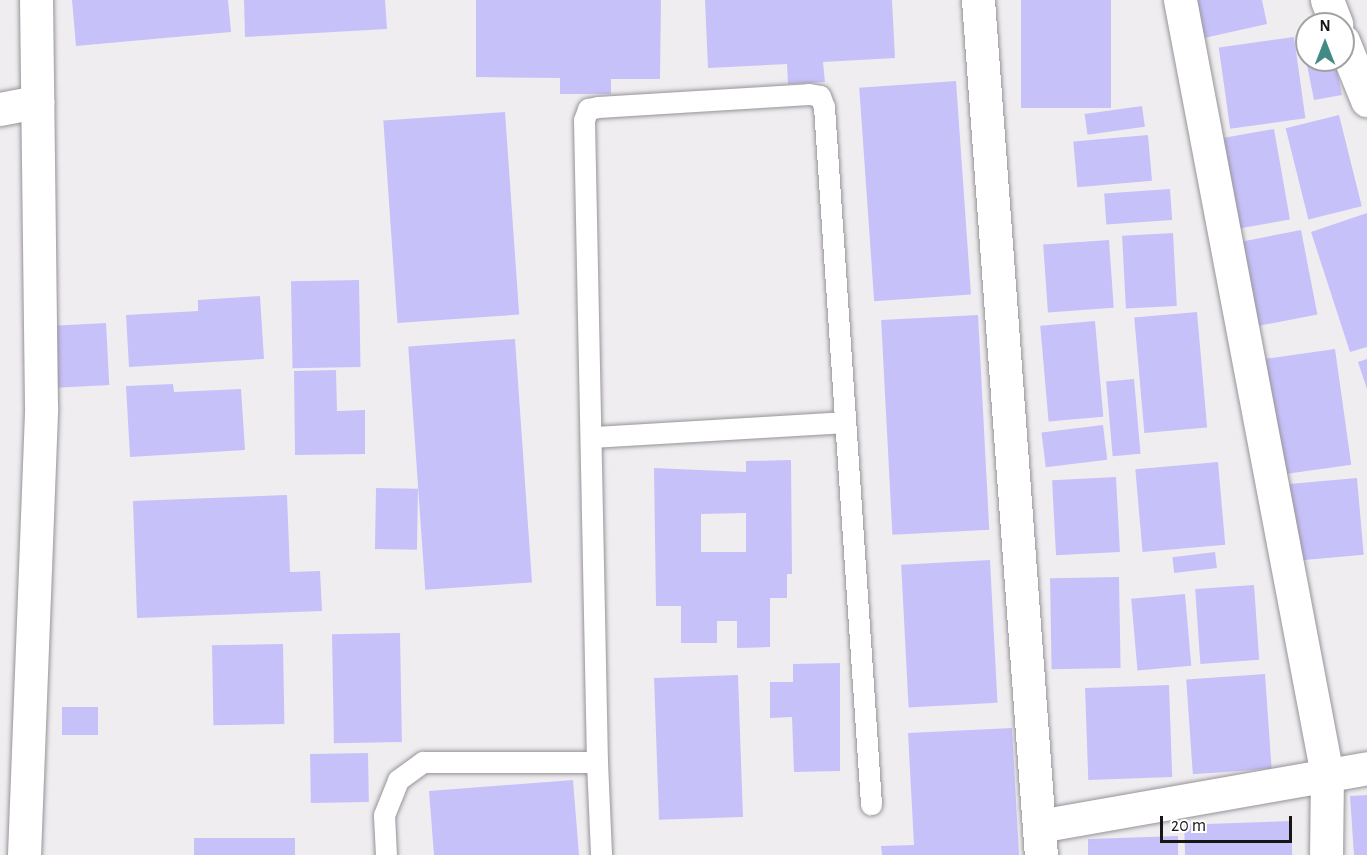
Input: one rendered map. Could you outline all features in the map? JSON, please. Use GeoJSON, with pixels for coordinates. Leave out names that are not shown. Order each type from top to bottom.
{"type":"FeatureCollection","features":[{"type":"Feature","properties":{"kind":"street"},"geometry":{"type":"LineString","coordinates":[[24,855],[41,407],[36,0]]}},
{"type":"Feature","properties":{"kind":"street"},"geometry":{"type":"LineString","coordinates":[[978,0],[1040,840],[1367,768]]}},
{"type":"Feature","properties":{"kind":"street"},"geometry":{"type":"LineString","coordinates":[[1180,0],[1327,775],[1326,855]]}},
{"type":"Feature","properties":{"kind":"street"},"geometry":{"type":"LineString","coordinates":[[1355,70],[1367,100]]}},
{"type":"Feature","properties":{"kind":"street"},"geometry":{"type":"LineString","coordinates":[[0,109],[38,102]]}},
{"type":"Feature","properties":{"kind":"lane"},"geometry":{"type":"LineString","coordinates":[[601,855],[597,762],[593,437],[584,120],[588,109],[785,95],[820,96],[824,107],[871,804]]}},
{"type":"Feature","properties":{"kind":"lane"},"geometry":{"type":"LineString","coordinates":[[593,437],[845,422]]}},
{"type":"Feature","properties":{"kind":"lane"},"geometry":{"type":"LineString","coordinates":[[386,855],[384,815],[398,780],[423,762],[597,762]]}},
{"type":"Feature","properties":{"kind":"building"},"geometry":{"type":"Polygon","coordinates":[[[72,0],[228,0],[231,32],[76,46],[72,0]]]}},
{"type":"Feature","properties":{"kind":"building"},"geometry":{"type":"Polygon","coordinates":[[[244,0],[385,0],[387,29],[245,37],[244,0]]]}},
{"type":"Feature","properties":{"kind":"building"},"geometry":{"type":"Polygon","coordinates":[[[476,0],[661,0],[660,79],[611,79],[611,94],[560,94],[560,78],[476,77],[476,0]]]}},
{"type":"Feature","properties":{"kind":"building"},"geometry":{"type":"Polygon","coordinates":[[[705,0],[892,0],[895,58],[823,62],[825,82],[788,84],[787,64],[708,68],[705,0]]]}},
{"type":"Feature","properties":{"kind":"building"},"geometry":{"type":"Polygon","coordinates":[[[1021,0],[1111,0],[1111,108],[1021,108],[1021,0]]]}},
{"type":"Feature","properties":{"kind":"building"},"geometry":{"type":"Polygon","coordinates":[[[1196,0],[1262,0],[1267,24],[1204,38],[1196,0]]]}},
{"type":"Feature","properties":{"kind":"building"},"geometry":{"type":"Polygon","coordinates":[[[1294,37],[1295,72],[1299,72],[1305,118],[1230,129],[1219,48],[1294,37]]]}},
{"type":"Feature","properties":{"kind":"building"},"geometry":{"type":"Polygon","coordinates":[[[1308,72],[1337,72],[1342,95],[1314,100],[1308,72]]]}},
{"type":"Feature","properties":{"kind":"building"},"geometry":{"type":"Polygon","coordinates":[[[956,81],[971,294],[874,301],[859,88],[956,81]]]}},
{"type":"Feature","properties":{"kind":"building"},"geometry":{"type":"Polygon","coordinates":[[[1142,106],[1145,127],[1087,135],[1085,114],[1142,106]]]}},
{"type":"Feature","properties":{"kind":"building"},"geometry":{"type":"Polygon","coordinates":[[[505,112],[519,315],[397,323],[383,121],[505,112]]]}},
{"type":"Feature","properties":{"kind":"building"},"geometry":{"type":"Polygon","coordinates":[[[1339,115],[1362,206],[1308,220],[1286,128],[1339,115]]]}},
{"type":"Feature","properties":{"kind":"building"},"geometry":{"type":"Polygon","coordinates":[[[1274,129],[1290,220],[1232,230],[1216,139],[1274,129]]]}},
{"type":"Feature","properties":{"kind":"building"},"geometry":{"type":"Polygon","coordinates":[[[1148,135],[1152,181],[1077,187],[1073,142],[1148,135]]]}},
{"type":"Feature","properties":{"kind":"building"},"geometry":{"type":"Polygon","coordinates":[[[1170,189],[1172,220],[1106,225],[1104,194],[1170,189]]]}},
{"type":"Feature","properties":{"kind":"building"},"geometry":{"type":"Polygon","coordinates":[[[1367,213],[1367,347],[1350,352],[1311,232],[1367,213]]]}},
{"type":"Feature","properties":{"kind":"building"},"geometry":{"type":"Polygon","coordinates":[[[1301,230],[1317,314],[1258,326],[1241,242],[1301,230]]]}},
{"type":"Feature","properties":{"kind":"building"},"geometry":{"type":"Polygon","coordinates":[[[1173,233],[1177,306],[1126,309],[1122,236],[1173,233]]]}},
{"type":"Feature","properties":{"kind":"building"},"geometry":{"type":"Polygon","coordinates":[[[1109,240],[1114,308],[1048,312],[1043,245],[1109,240]]]}},
{"type":"Feature","properties":{"kind":"building"},"geometry":{"type":"Polygon","coordinates":[[[359,280],[361,367],[293,368],[291,281],[359,280]]]}},
{"type":"Feature","properties":{"kind":"building"},"geometry":{"type":"Polygon","coordinates":[[[260,296],[264,359],[129,367],[126,315],[198,311],[198,300],[260,296]]]}},
{"type":"Feature","properties":{"kind":"building"},"geometry":{"type":"Polygon","coordinates":[[[1197,312],[1207,428],[1144,433],[1134,317],[1197,312]]]}},
{"type":"Feature","properties":{"kind":"building"},"geometry":{"type":"Polygon","coordinates":[[[978,315],[989,530],[892,535],[881,320],[978,315]]]}},
{"type":"Feature","properties":{"kind":"building"},"geometry":{"type":"Polygon","coordinates":[[[1095,321],[1103,417],[1049,421],[1040,326],[1095,321]]]}},
{"type":"Feature","properties":{"kind":"building"},"geometry":{"type":"Polygon","coordinates":[[[106,323],[109,385],[47,388],[44,326],[106,323]]]}},
{"type":"Feature","properties":{"kind":"building"},"geometry":{"type":"Polygon","coordinates":[[[515,339],[532,582],[425,590],[408,346],[515,339]]]}},
{"type":"Feature","properties":{"kind":"building"},"geometry":{"type":"Polygon","coordinates":[[[1335,349],[1351,465],[1282,475],[1266,359],[1335,349]]]}},
{"type":"Feature","properties":{"kind":"building"},"geometry":{"type":"Polygon","coordinates":[[[1367,359],[1367,389],[1358,362],[1367,359]]]}},
{"type":"Feature","properties":{"kind":"building"},"geometry":{"type":"Polygon","coordinates":[[[336,370],[337,411],[365,410],[365,454],[295,455],[294,371],[336,370]]]}},
{"type":"Feature","properties":{"kind":"building"},"geometry":{"type":"Polygon","coordinates":[[[1134,379],[1141,454],[1113,456],[1106,381],[1134,379]]]}},
{"type":"Feature","properties":{"kind":"building"},"geometry":{"type":"Polygon","coordinates":[[[173,384],[174,392],[241,389],[245,450],[130,457],[126,386],[173,384]]]}},
{"type":"Feature","properties":{"kind":"building"},"geometry":{"type":"Polygon","coordinates":[[[1103,425],[1107,460],[1046,467],[1041,433],[1103,425]]]}},
{"type":"Feature","properties":{"kind":"building"},"geometry":{"type":"Polygon","coordinates":[[[791,460],[792,574],[787,574],[787,598],[770,598],[770,647],[737,648],[737,621],[717,621],[717,643],[681,643],[681,606],[656,606],[654,468],[746,472],[746,461],[791,460]],[[746,513],[701,514],[701,552],[746,552],[746,513]]]}},
{"type":"Feature","properties":{"kind":"building"},"geometry":{"type":"Polygon","coordinates":[[[1218,462],[1225,545],[1143,552],[1135,469],[1218,462]]]}},
{"type":"Feature","properties":{"kind":"building"},"geometry":{"type":"Polygon","coordinates":[[[1116,477],[1120,552],[1056,555],[1052,480],[1116,477]]]}},
{"type":"Feature","properties":{"kind":"building"},"geometry":{"type":"Polygon","coordinates":[[[1357,478],[1364,555],[1296,561],[1289,484],[1357,478]]]}},
{"type":"Feature","properties":{"kind":"building"},"geometry":{"type":"Polygon","coordinates":[[[376,488],[418,489],[417,550],[375,549],[376,488]]]}},
{"type":"Feature","properties":{"kind":"building"},"geometry":{"type":"Polygon","coordinates":[[[287,495],[290,572],[320,571],[322,611],[137,618],[133,501],[287,495]]]}},
{"type":"Feature","properties":{"kind":"building"},"geometry":{"type":"Polygon","coordinates":[[[1215,552],[1217,568],[1174,573],[1172,557],[1215,552]]]}},
{"type":"Feature","properties":{"kind":"building"},"geometry":{"type":"Polygon","coordinates":[[[990,560],[997,703],[909,707],[901,565],[990,560]]]}},
{"type":"Feature","properties":{"kind":"building"},"geometry":{"type":"Polygon","coordinates":[[[1119,577],[1121,668],[1052,669],[1050,578],[1119,577]]]}},
{"type":"Feature","properties":{"kind":"building"},"geometry":{"type":"Polygon","coordinates":[[[1254,585],[1259,660],[1200,664],[1195,589],[1254,585]]]}},
{"type":"Feature","properties":{"kind":"building"},"geometry":{"type":"Polygon","coordinates":[[[1185,594],[1191,666],[1137,670],[1131,599],[1185,594]]]}},
{"type":"Feature","properties":{"kind":"building"},"geometry":{"type":"Polygon","coordinates":[[[400,633],[402,742],[334,743],[332,634],[400,633]]]}},
{"type":"Feature","properties":{"kind":"building"},"geometry":{"type":"Polygon","coordinates":[[[283,644],[284,724],[213,725],[212,645],[283,644]]]}},
{"type":"Feature","properties":{"kind":"building"},"geometry":{"type":"Polygon","coordinates":[[[840,663],[840,771],[794,772],[792,717],[770,718],[770,682],[793,682],[793,664],[840,663]]]}},
{"type":"Feature","properties":{"kind":"building"},"geometry":{"type":"Polygon","coordinates":[[[1265,674],[1272,769],[1193,774],[1186,680],[1265,674]]]}},
{"type":"Feature","properties":{"kind":"building"},"geometry":{"type":"Polygon","coordinates":[[[738,675],[743,817],[659,820],[654,678],[738,675]]]}},
{"type":"Feature","properties":{"kind":"building"},"geometry":{"type":"Polygon","coordinates":[[[1169,685],[1172,777],[1088,780],[1085,688],[1169,685]]]}},
{"type":"Feature","properties":{"kind":"building"},"geometry":{"type":"Polygon","coordinates":[[[62,707],[98,707],[98,735],[62,735],[62,707]]]}},
{"type":"Feature","properties":{"kind":"building"},"geometry":{"type":"Polygon","coordinates":[[[1012,728],[1019,855],[882,855],[881,846],[914,845],[908,733],[1012,728]]]}},
{"type":"Feature","properties":{"kind":"building"},"geometry":{"type":"Polygon","coordinates":[[[368,753],[369,802],[311,803],[310,754],[368,753]]]}},
{"type":"Feature","properties":{"kind":"building"},"geometry":{"type":"Polygon","coordinates":[[[573,780],[579,855],[434,855],[429,791],[573,780]]]}},
{"type":"Feature","properties":{"kind":"building"},"geometry":{"type":"Polygon","coordinates":[[[1367,795],[1367,855],[1354,855],[1350,796],[1367,795]]]}},
{"type":"Feature","properties":{"kind":"building"},"geometry":{"type":"Polygon","coordinates":[[[1291,821],[1292,855],[1185,855],[1184,825],[1291,821]]]}},
{"type":"Feature","properties":{"kind":"building"},"geometry":{"type":"Polygon","coordinates":[[[1178,836],[1178,855],[1088,855],[1088,839],[1178,836]]]}},
{"type":"Feature","properties":{"kind":"building"},"geometry":{"type":"Polygon","coordinates":[[[194,838],[295,838],[295,855],[194,855],[194,838]]]}}]}
